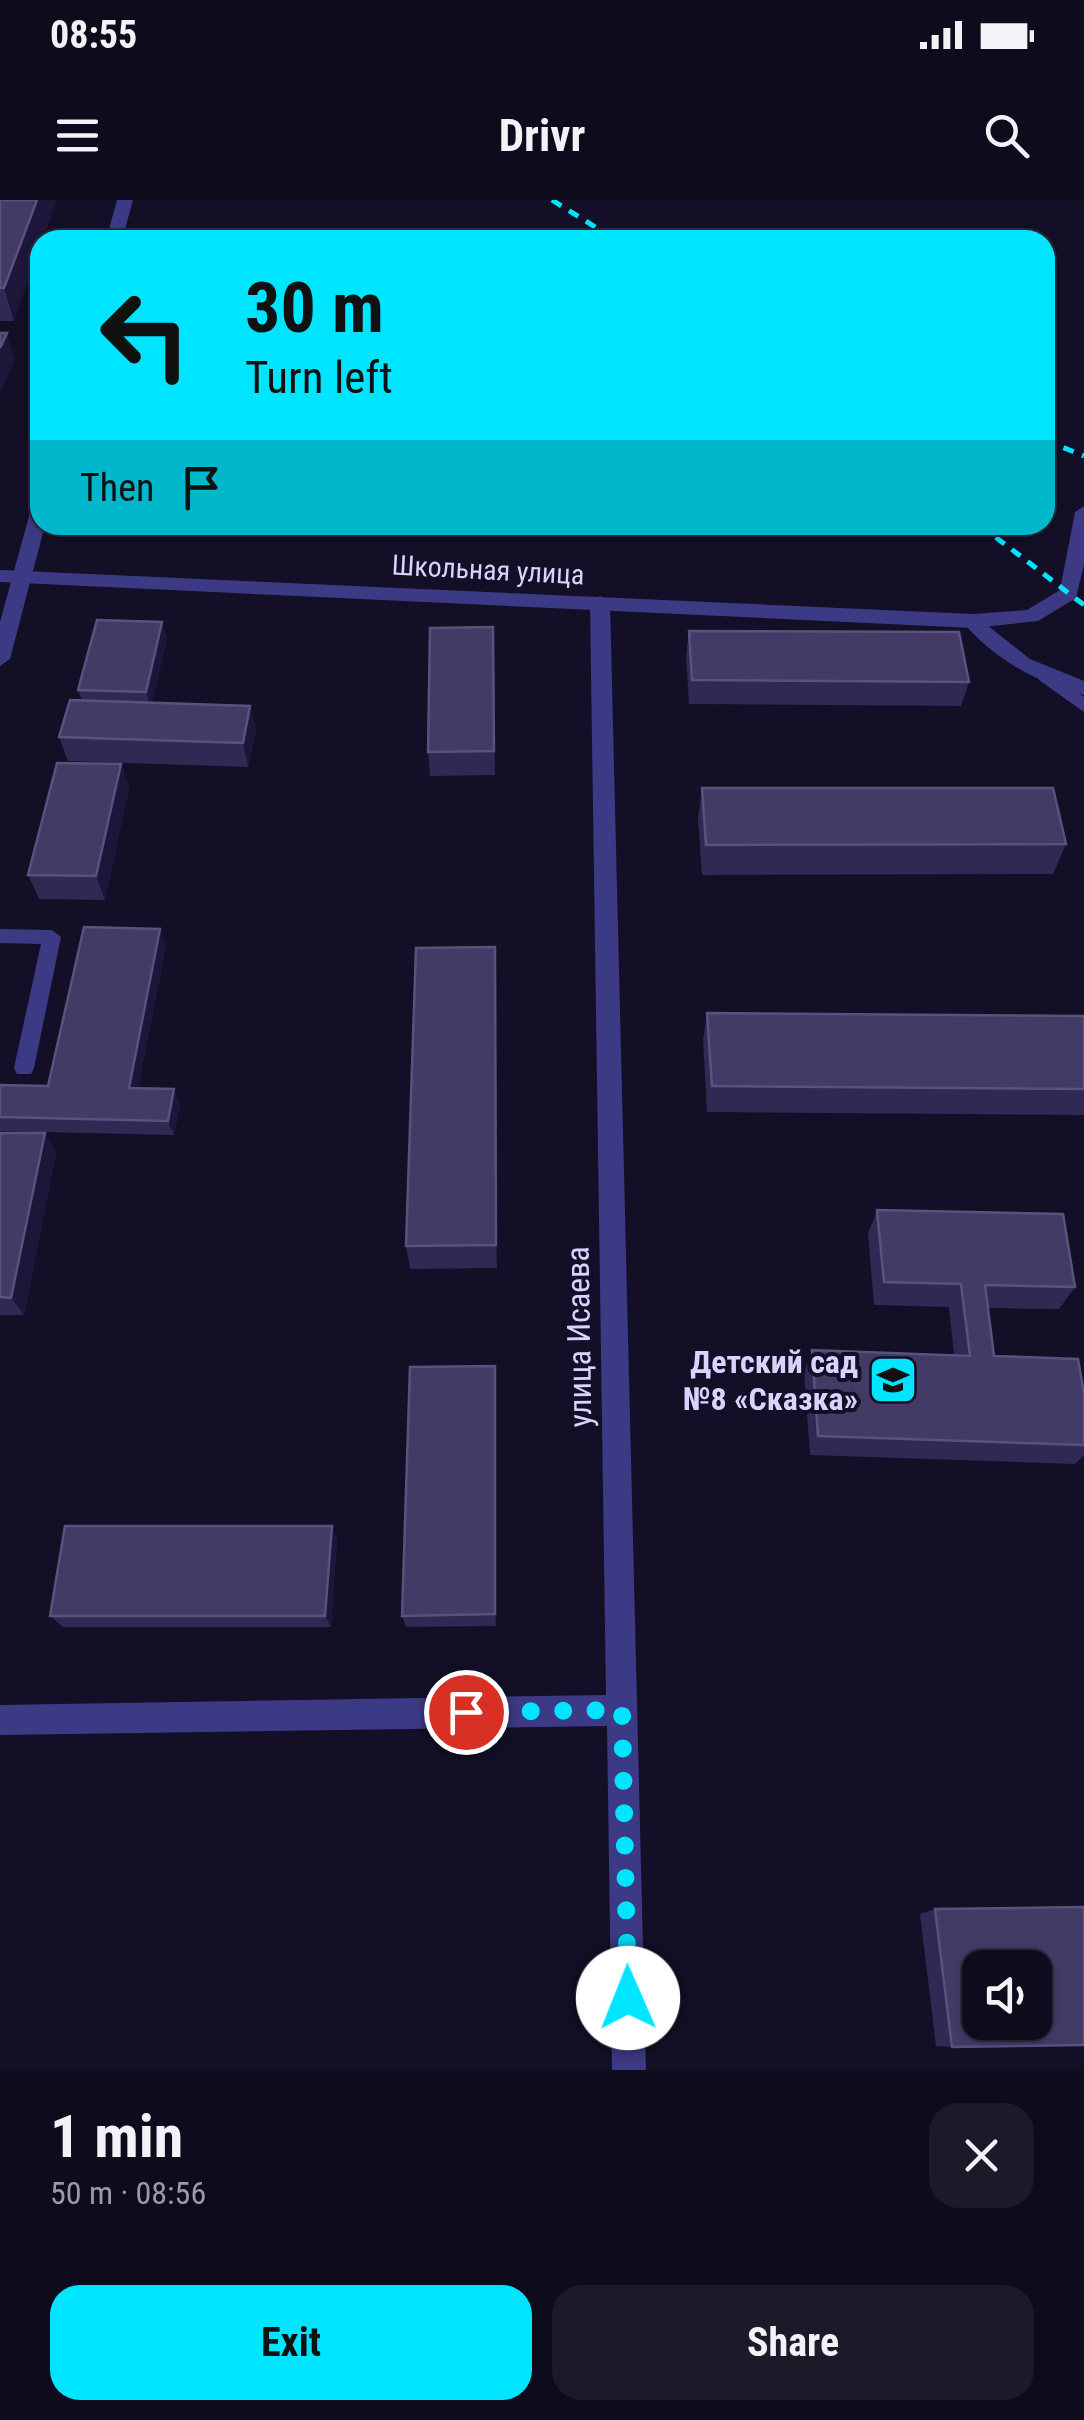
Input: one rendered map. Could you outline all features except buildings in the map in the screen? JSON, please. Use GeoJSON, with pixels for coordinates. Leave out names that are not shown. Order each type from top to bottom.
{"type":"FeatureCollection","features":[{"type":"Feature","properties":{"kind":"street"},"geometry":{"type":"LineString","coordinates":[[117,230],[125,200]]}},
{"type":"Feature","properties":{"kind":"street","name":"Школьная улица"},"geometry":{"type":"LineString","coordinates":[[0,576],[973,621],[1031,616],[1069,593],[1080,555],[1084,512]]}},
{"type":"Feature","properties":{"kind":"street"},"geometry":{"type":"LineString","coordinates":[[0,658],[33,535]]}},
{"type":"Feature","properties":{"kind":"street","name":"улица Исаева"},"geometry":{"type":"LineString","coordinates":[[600,603],[629,2070]]}},
{"type":"Feature","properties":{"kind":"street"},"geometry":{"type":"LineString","coordinates":[[973,621],[1000,652],[1044,676],[1084,688]]}},
{"type":"Feature","properties":{"kind":"street"},"geometry":{"type":"LineString","coordinates":[[0,1720],[622,1710]]}},
{"type":"Feature","properties":{"kind":"lane"},"geometry":{"type":"LineString","coordinates":[[1044,676],[1084,706]]}},
{"type":"Feature","properties":{"kind":"lane"},"geometry":{"type":"LineString","coordinates":[[0,936],[52,938],[24,1068]]}},
{"type":"Feature","properties":{"kind":"railway"},"geometry":{"type":"LineString","coordinates":[[552,200],[600,230]]}},
{"type":"Feature","properties":{"kind":"railway"},"geometry":{"type":"LineString","coordinates":[[1055,444],[1084,456]]}},
{"type":"Feature","properties":{"kind":"railway"},"geometry":{"type":"LineString","coordinates":[[993,535],[1084,605]]}},
{"type":"Feature","properties":{"kind":"place","name":"Детский сад №8 «Сказка»"},"geometry":{"type":"Point","coordinates":[893,1380]}},
{"type":"Feature","properties":{"kind":"route"},"geometry":{"type":"LineString","coordinates":[[466,1712],[622,1710],[628,1998]]}}]}
